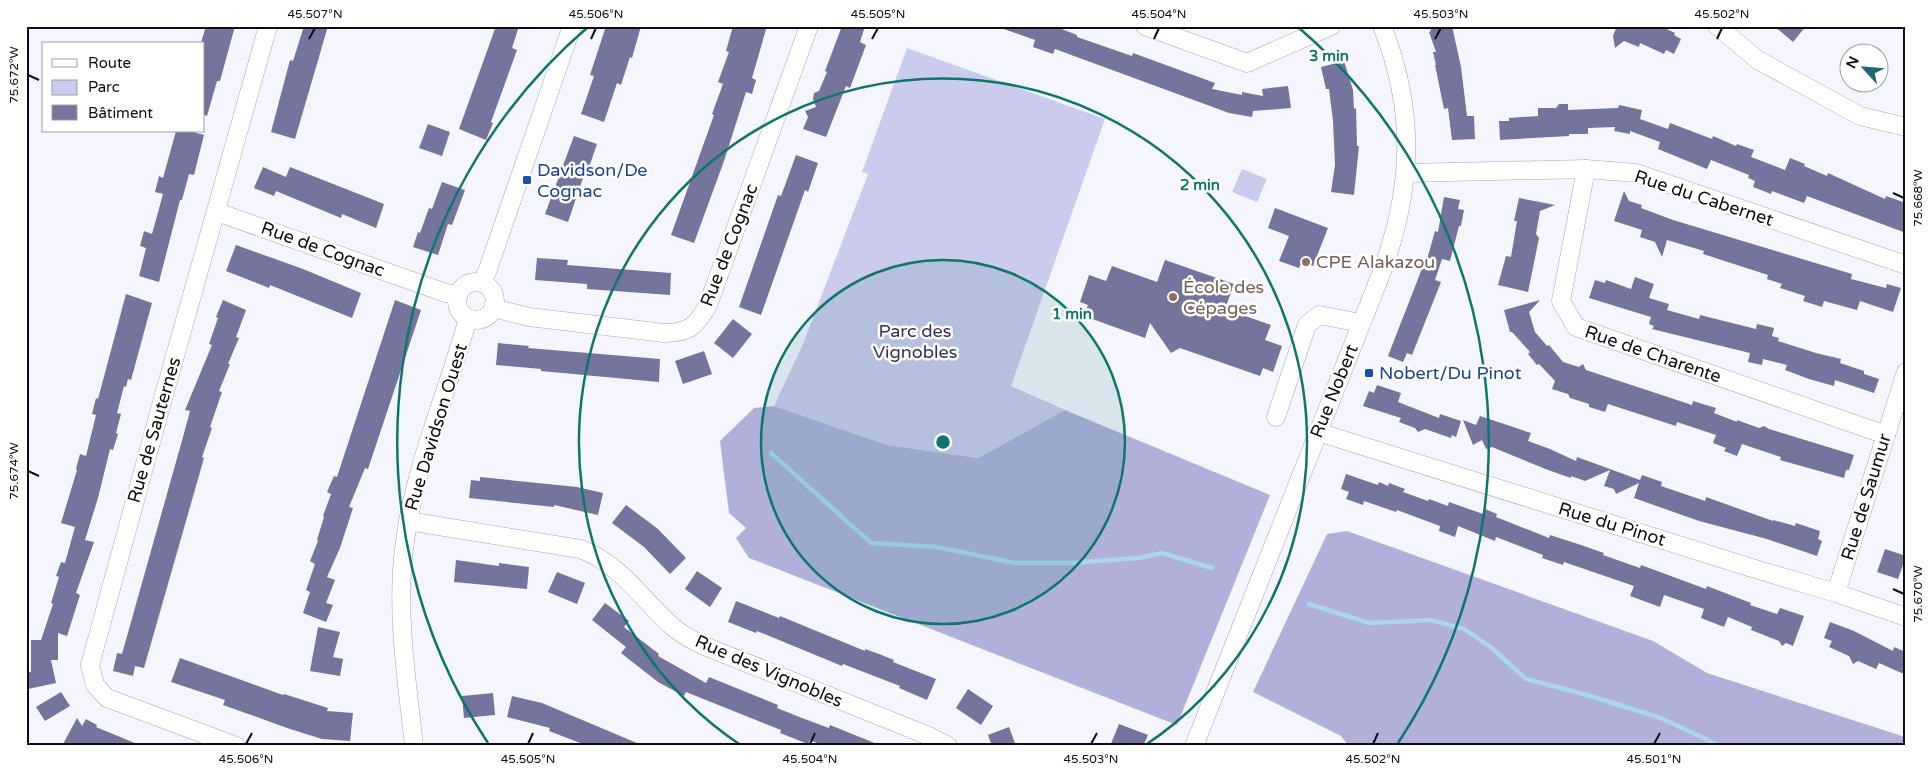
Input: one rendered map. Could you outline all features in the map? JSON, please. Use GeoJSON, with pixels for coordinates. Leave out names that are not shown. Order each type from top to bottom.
{"type":"FeatureCollection","features":[{"type":"Feature","properties":{"kind":"street","name":"Rue de Sauternes"},"geometry":{"type":"LineString","coordinates":[[236,746],[107,698],[95,685],[90,665],[268,26]]}},
{"type":"Feature","properties":{"kind":"street"},"geometry":{"type":"LineString","coordinates":[[481,283],[487,272],[572,26]]}},
{"type":"Feature","properties":{"kind":"street","name":"Rue de Cognac"},"geometry":{"type":"LineString","coordinates":[[493,308],[529,317],[664,333],[679,333],[691,328],[701,318],[708,306],[809,26]]}},
{"type":"Feature","properties":{"kind":"street"},"geometry":{"type":"LineString","coordinates":[[1145,26],[1247,62],[1331,26]]}},
{"type":"Feature","properties":{"kind":"street","name":"Rue Nobert"},"geometry":{"type":"LineString","coordinates":[[1194,746],[1397,229],[1406,173],[1407,146],[1400,82],[1394,56],[1382,26]]}},
{"type":"Feature","properties":{"kind":"street"},"geometry":{"type":"LineString","coordinates":[[1717,26],[1758,60],[1860,116],[1906,127]]}},
{"type":"Feature","properties":{"kind":"street","name":"Rue du Cabernet"},"geometry":{"type":"LineString","coordinates":[[1406,173],[1586,169],[1636,173],[1906,265]]}},
{"type":"Feature","properties":{"kind":"street","name":"Rue de Charente"},"geometry":{"type":"LineString","coordinates":[[1586,169],[1561,301],[1576,327],[1886,435]]}},
{"type":"Feature","properties":{"kind":"street","name":"Rue de Cognac"},"geometry":{"type":"LineString","coordinates":[[217,212],[458,296]]}},
{"type":"Feature","properties":{"kind":"street"},"geometry":{"type":"LineString","coordinates":[[481,283],[488,287],[492,293],[494,300],[493,308],[485,317],[474,320],[461,312],[457,304],[458,296],[461,289],[467,284],[481,283]]}},
{"type":"Feature","properties":{"kind":"street"},"geometry":{"type":"LineString","coordinates":[[1276,416],[1307,325],[1319,315],[1361,324]]}},
{"type":"Feature","properties":{"kind":"street","name":"Rue Davidson Ouest"},"geometry":{"type":"LineString","coordinates":[[414,746],[402,634],[402,574],[408,521],[423,459],[468,318]]}},
{"type":"Feature","properties":{"kind":"street","name":"Rue de Saumur"},"geometry":{"type":"LineString","coordinates":[[1836,593],[1906,372]]}},
{"type":"Feature","properties":{"kind":"street","name":"Rue du Pinot"},"geometry":{"type":"LineString","coordinates":[[1318,432],[1836,593],[1906,617]]}},
{"type":"Feature","properties":{"kind":"street","name":"Rue des Vignobles"},"geometry":{"type":"LineString","coordinates":[[408,521],[580,549],[594,554],[606,560],[619,572],[674,628],[695,641],[948,746]]}},
{"type":"Feature","properties":{"kind":"green space","name":"Parc des Vignobles"},"geometry":{"type":"Polygon","coordinates":[[[907,48],[1105,119],[1011,386],[1065,410],[978,458],[887,445],[774,406],[803,344],[868,174],[862,172],[907,48]]]}},
{"type":"Feature","properties":{"kind":"green space"},"geometry":{"type":"Polygon","coordinates":[[[1242,169],[1267,179],[1257,202],[1232,192],[1242,169]]]}},
{"type":"Feature","properties":{"kind":"shaded area"},"geometry":{"type":"Polygon","coordinates":[[[774,406],[887,445],[978,458],[1065,410],[1270,495],[1177,725],[749,558],[736,538],[746,528],[729,513],[720,441],[754,408],[774,406]]]}},
{"type":"Feature","properties":{"kind":"shaded area"},"geometry":{"type":"Polygon","coordinates":[[[1347,531],[1653,641],[1707,673],[1905,737],[1906,746],[1349,746],[1341,736],[1253,692],[1327,534],[1347,531]]]}},
{"type":"Feature","properties":{"kind":"building"},"geometry":{"type":"Polygon","coordinates":[[[206,26],[235,26],[220,81],[217,81],[207,116],[205,115],[205,42],[201,42],[206,26]]]}},
{"type":"Feature","properties":{"kind":"building"},"geometry":{"type":"Polygon","coordinates":[[[304,26],[328,26],[295,139],[271,132],[290,60],[293,61],[304,26]]]}},
{"type":"Feature","properties":{"kind":"building"},"geometry":{"type":"Polygon","coordinates":[[[496,26],[519,26],[512,48],[517,50],[486,140],[459,129],[496,26]]]}},
{"type":"Feature","properties":{"kind":"building"},"geometry":{"type":"Polygon","coordinates":[[[606,26],[641,26],[632,58],[630,57],[621,85],[617,83],[604,122],[581,114],[594,76],[590,75],[606,26]]]}},
{"type":"Feature","properties":{"kind":"building"},"geometry":{"type":"Polygon","coordinates":[[[733,26],[767,26],[752,78],[756,80],[752,94],[746,92],[724,161],[694,243],[671,235],[714,115],[712,114],[723,84],[718,82],[729,52],[726,51],[733,26]]]}},
{"type":"Feature","properties":{"kind":"building"},"geometry":{"type":"Polygon","coordinates":[[[842,26],[865,26],[860,42],[866,45],[850,88],[846,86],[826,137],[803,129],[808,117],[805,111],[816,107],[813,99],[814,93],[819,91],[827,72],[825,71],[842,26]]]}},
{"type":"Feature","properties":{"kind":"building"},"geometry":{"type":"Polygon","coordinates":[[[1001,26],[1054,26],[1077,35],[1077,37],[1132,56],[1133,53],[1215,83],[1212,89],[1242,95],[1242,92],[1263,96],[1262,89],[1288,86],[1291,108],[1253,111],[1252,117],[1229,113],[1055,49],[1053,54],[1033,47],[1035,40],[1001,28],[1001,26]]]}},
{"type":"Feature","properties":{"kind":"building"},"geometry":{"type":"Polygon","coordinates":[[[1429,26],[1452,26],[1461,67],[1467,116],[1474,116],[1475,139],[1452,140],[1448,108],[1444,109],[1433,52],[1436,52],[1429,32],[1431,31],[1429,26]]]}},
{"type":"Feature","properties":{"kind":"building"},"geometry":{"type":"Polygon","coordinates":[[[1617,26],[1660,26],[1675,33],[1674,35],[1681,39],[1674,54],[1666,50],[1664,54],[1640,43],[1639,47],[1624,41],[1615,48],[1613,36],[1617,26]]]}},
{"type":"Feature","properties":{"kind":"building"},"geometry":{"type":"Polygon","coordinates":[[[1774,26],[1806,26],[1793,42],[1774,26]]]}},
{"type":"Feature","properties":{"kind":"building"},"geometry":{"type":"Polygon","coordinates":[[[1344,61],[1353,90],[1354,109],[1356,108],[1357,146],[1359,146],[1354,195],[1331,192],[1335,165],[1333,121],[1329,89],[1326,89],[1321,67],[1344,61]]]}},
{"type":"Feature","properties":{"kind":"building"},"geometry":{"type":"Polygon","coordinates":[[[1559,104],[1568,104],[1568,110],[1618,108],[1619,105],[1642,110],[1640,119],[1668,129],[1670,123],[1712,139],[1713,136],[1736,146],[1737,144],[1754,150],[1751,157],[1785,170],[1790,158],[1827,176],[1828,173],[1885,199],[1886,196],[1906,203],[1906,233],[1807,196],[1804,203],[1772,191],[1771,194],[1753,187],[1755,181],[1748,178],[1749,175],[1711,160],[1707,169],[1658,149],[1660,142],[1630,131],[1630,134],[1614,131],[1615,127],[1588,128],[1588,134],[1500,140],[1499,121],[1509,121],[1509,118],[1538,116],[1538,108],[1556,108],[1559,104]]]}},
{"type":"Feature","properties":{"kind":"building"},"geometry":{"type":"Polygon","coordinates":[[[428,124],[450,132],[442,156],[419,148],[428,124]]]}},
{"type":"Feature","properties":{"kind":"building"},"geometry":{"type":"Polygon","coordinates":[[[176,132],[194,132],[204,135],[194,175],[189,174],[182,200],[180,200],[159,282],[139,276],[146,248],[140,246],[144,231],[152,234],[163,194],[155,192],[159,176],[163,178],[176,132]]]}},
{"type":"Feature","properties":{"kind":"building"},"geometry":{"type":"Polygon","coordinates":[[[574,136],[597,144],[568,222],[545,214],[574,136]]]}},
{"type":"Feature","properties":{"kind":"building"},"geometry":{"type":"Polygon","coordinates":[[[796,155],[818,163],[808,192],[805,190],[761,315],[739,307],[778,195],[781,196],[796,155]]]}},
{"type":"Feature","properties":{"kind":"building"},"geometry":{"type":"Polygon","coordinates":[[[263,167],[286,177],[290,167],[384,204],[376,228],[342,214],[341,218],[276,191],[274,196],[254,188],[263,167]]]}},
{"type":"Feature","properties":{"kind":"building"},"geometry":{"type":"Polygon","coordinates":[[[442,182],[465,190],[452,225],[448,224],[438,255],[413,247],[429,208],[432,209],[442,182]]]}},
{"type":"Feature","properties":{"kind":"building"},"geometry":{"type":"Polygon","coordinates":[[[1624,191],[1629,201],[1642,205],[1641,208],[1673,220],[1852,274],[1851,279],[1886,288],[1887,284],[1901,288],[1893,312],[1860,301],[1857,310],[1824,301],[1822,307],[1803,301],[1805,296],[1780,288],[1782,284],[1767,279],[1768,275],[1703,254],[1704,251],[1667,240],[1662,257],[1655,242],[1640,237],[1642,230],[1614,221],[1624,191]]]}},
{"type":"Feature","properties":{"kind":"building"},"geometry":{"type":"Polygon","coordinates":[[[1444,197],[1460,200],[1458,209],[1464,210],[1461,226],[1459,226],[1450,261],[1442,259],[1435,280],[1441,282],[1412,355],[1407,353],[1403,362],[1388,356],[1423,266],[1425,267],[1435,231],[1438,232],[1444,197]]]}},
{"type":"Feature","properties":{"kind":"building"},"geometry":{"type":"Polygon","coordinates":[[[1519,198],[1555,205],[1540,211],[1536,234],[1539,238],[1528,292],[1498,285],[1506,256],[1511,257],[1517,221],[1514,221],[1519,198]]]}},
{"type":"Feature","properties":{"kind":"building"},"geometry":{"type":"Polygon","coordinates":[[[1275,208],[1328,228],[1313,266],[1302,261],[1299,268],[1279,261],[1289,236],[1268,228],[1275,208]]]}},
{"type":"Feature","properties":{"kind":"building"},"geometry":{"type":"Polygon","coordinates":[[[236,245],[303,269],[361,293],[352,318],[270,285],[269,288],[226,271],[236,245]]]}},
{"type":"Feature","properties":{"kind":"building"},"geometry":{"type":"Polygon","coordinates":[[[537,258],[568,260],[567,265],[671,273],[670,295],[587,289],[587,284],[535,280],[537,258]]]}},
{"type":"Feature","properties":{"kind":"building"},"geometry":{"type":"Polygon","coordinates":[[[1165,260],[1234,284],[1225,309],[1271,325],[1265,340],[1282,346],[1273,372],[1263,368],[1260,376],[1180,348],[1171,353],[1150,323],[1145,338],[1084,316],[1088,305],[1080,302],[1089,275],[1106,281],[1112,266],[1157,282],[1165,260]]]}},
{"type":"Feature","properties":{"kind":"building"},"geometry":{"type":"Polygon","coordinates":[[[1635,277],[1654,284],[1649,298],[1669,304],[1667,310],[1699,319],[1700,315],[1756,329],[1757,324],[1774,328],[1772,336],[1779,338],[1778,341],[1841,359],[1840,363],[1864,371],[1864,374],[1879,379],[1874,393],[1835,380],[1834,386],[1809,379],[1785,370],[1787,365],[1763,359],[1762,365],[1748,362],[1750,353],[1652,329],[1654,326],[1649,324],[1651,317],[1589,298],[1595,280],[1605,283],[1606,280],[1631,289],[1635,277]]]}},
{"type":"Feature","properties":{"kind":"building"},"geometry":{"type":"Polygon","coordinates":[[[126,294],[152,303],[131,380],[128,379],[126,387],[124,386],[117,413],[121,414],[116,433],[118,434],[113,450],[110,449],[85,540],[94,542],[76,593],[80,595],[67,636],[58,633],[58,660],[51,660],[56,683],[28,689],[26,673],[31,672],[31,640],[41,640],[53,604],[51,603],[59,577],[56,576],[61,562],[65,563],[75,527],[61,523],[80,454],[86,456],[96,415],[92,414],[96,398],[98,399],[126,294]]]}},
{"type":"Feature","properties":{"kind":"building"},"geometry":{"type":"Polygon","coordinates":[[[223,300],[246,310],[236,337],[239,338],[219,391],[222,392],[210,427],[212,428],[202,457],[204,458],[144,668],[135,666],[133,676],[113,671],[117,653],[122,654],[183,437],[190,411],[185,410],[212,345],[209,344],[218,318],[216,317],[223,300]]]}},
{"type":"Feature","properties":{"kind":"building"},"geometry":{"type":"Polygon","coordinates":[[[395,300],[421,310],[368,469],[365,468],[349,507],[353,508],[340,548],[327,577],[335,580],[326,603],[333,605],[326,622],[303,613],[310,592],[306,590],[315,564],[310,561],[318,541],[323,516],[331,494],[327,492],[334,476],[337,477],[395,300]]]}},
{"type":"Feature","properties":{"kind":"building"},"geometry":{"type":"Polygon","coordinates":[[[1540,300],[1529,312],[1535,332],[1563,362],[1579,367],[1583,364],[1586,370],[1692,405],[1693,401],[1716,408],[1714,413],[1737,422],[1737,420],[1759,428],[1764,426],[1854,455],[1849,470],[1846,470],[1844,478],[1780,460],[1781,457],[1742,444],[1737,456],[1724,451],[1726,448],[1713,443],[1716,435],[1677,422],[1676,426],[1608,404],[1605,412],[1570,398],[1568,394],[1552,389],[1555,381],[1539,364],[1537,365],[1528,354],[1530,352],[1510,332],[1504,310],[1540,300]]]}},
{"type":"Feature","properties":{"kind":"building"},"geometry":{"type":"Polygon","coordinates":[[[733,319],[752,334],[733,358],[714,343],[733,319]]]}},
{"type":"Feature","properties":{"kind":"building"},"geometry":{"type":"Polygon","coordinates":[[[498,343],[529,346],[528,348],[660,359],[659,382],[496,365],[498,343]]]}},
{"type":"Feature","properties":{"kind":"building"},"geometry":{"type":"Polygon","coordinates":[[[704,351],[712,374],[683,384],[675,361],[704,351]]]}},
{"type":"Feature","properties":{"kind":"building"},"geometry":{"type":"Polygon","coordinates":[[[1377,385],[1401,393],[1398,402],[1439,418],[1440,414],[1461,421],[1456,437],[1452,435],[1451,438],[1425,429],[1418,432],[1415,428],[1399,422],[1401,418],[1363,406],[1369,391],[1374,393],[1377,385]]]}},
{"type":"Feature","properties":{"kind":"building"},"geometry":{"type":"Polygon","coordinates":[[[1480,416],[1531,433],[1528,441],[1576,461],[1577,457],[1640,480],[1642,475],[1662,482],[1661,486],[1705,501],[1706,497],[1773,521],[1795,526],[1796,523],[1820,531],[1818,539],[1822,541],[1817,556],[1767,539],[1699,521],[1634,498],[1639,483],[1616,494],[1614,489],[1604,486],[1610,470],[1585,481],[1548,470],[1492,447],[1486,449],[1482,440],[1473,445],[1463,420],[1476,425],[1480,416]]]}},
{"type":"Feature","properties":{"kind":"building"},"geometry":{"type":"Polygon","coordinates":[[[1346,474],[1378,485],[1379,482],[1388,486],[1389,483],[1405,489],[1403,492],[1428,501],[1429,499],[1448,506],[1449,502],[1483,514],[1485,509],[1497,514],[1496,517],[1549,538],[1550,535],[1604,553],[1603,555],[1640,568],[1641,565],[1706,589],[1707,586],[1751,603],[1750,605],[1777,614],[1780,608],[1804,616],[1793,646],[1786,643],[1782,646],[1779,641],[1751,630],[1752,627],[1728,617],[1724,627],[1701,618],[1704,609],[1664,595],[1660,607],[1630,596],[1634,586],[1564,562],[1563,565],[1542,558],[1543,555],[1496,537],[1495,541],[1458,526],[1455,537],[1439,531],[1440,526],[1397,510],[1396,512],[1364,501],[1363,505],[1346,499],[1349,492],[1341,489],[1346,474]]]}},
{"type":"Feature","properties":{"kind":"building"},"geometry":{"type":"Polygon","coordinates":[[[480,477],[577,487],[603,493],[598,515],[554,505],[554,507],[469,498],[471,480],[480,481],[480,477]]]}},
{"type":"Feature","properties":{"kind":"building"},"geometry":{"type":"Polygon","coordinates":[[[626,505],[658,529],[686,558],[670,574],[644,547],[612,523],[626,505]]]}},
{"type":"Feature","properties":{"kind":"building"},"geometry":{"type":"Polygon","coordinates":[[[1885,549],[1906,556],[1898,579],[1877,572],[1885,549]]]}},
{"type":"Feature","properties":{"kind":"building"},"geometry":{"type":"Polygon","coordinates":[[[456,560],[499,566],[499,563],[529,567],[527,589],[454,582],[456,560]]]}},
{"type":"Feature","properties":{"kind":"building"},"geometry":{"type":"Polygon","coordinates":[[[697,571],[722,588],[710,607],[685,589],[697,571]]]}},
{"type":"Feature","properties":{"kind":"building"},"geometry":{"type":"Polygon","coordinates":[[[557,572],[585,583],[577,604],[548,592],[557,572]]]}},
{"type":"Feature","properties":{"kind":"building"},"geometry":{"type":"Polygon","coordinates":[[[736,601],[779,618],[780,616],[865,651],[865,649],[879,654],[894,660],[893,662],[936,679],[927,700],[899,688],[900,686],[843,664],[842,666],[757,631],[756,633],[728,622],[736,601]]]}},
{"type":"Feature","properties":{"kind":"building"},"geometry":{"type":"Polygon","coordinates":[[[605,603],[629,621],[624,627],[659,654],[658,656],[706,683],[709,677],[778,705],[777,708],[802,718],[829,728],[830,725],[882,746],[824,746],[810,740],[808,744],[780,733],[781,730],[686,692],[684,696],[658,682],[621,653],[626,647],[592,620],[605,603]]]}},
{"type":"Feature","properties":{"kind":"building"},"geometry":{"type":"Polygon","coordinates":[[[1830,622],[1854,631],[1893,651],[1894,647],[1906,652],[1906,675],[1879,663],[1876,669],[1858,661],[1853,664],[1849,656],[1829,647],[1832,641],[1824,638],[1830,622]]]}},
{"type":"Feature","properties":{"kind":"building"},"geometry":{"type":"Polygon","coordinates":[[[318,627],[340,632],[333,657],[343,659],[340,676],[310,671],[318,627]]]}},
{"type":"Feature","properties":{"kind":"building"},"geometry":{"type":"Polygon","coordinates":[[[180,658],[283,695],[328,708],[327,711],[353,713],[350,741],[322,739],[290,729],[223,705],[225,700],[171,682],[180,658]]]}},
{"type":"Feature","properties":{"kind":"building"},"geometry":{"type":"Polygon","coordinates":[[[968,689],[993,706],[981,725],[956,708],[968,689]]]}},
{"type":"Feature","properties":{"kind":"building"},"geometry":{"type":"Polygon","coordinates":[[[61,692],[70,706],[45,721],[36,707],[61,692]]]}},
{"type":"Feature","properties":{"kind":"building"},"geometry":{"type":"Polygon","coordinates":[[[493,693],[495,715],[464,718],[462,696],[493,693]]]}},
{"type":"Feature","properties":{"kind":"building"},"geometry":{"type":"Polygon","coordinates":[[[512,696],[542,703],[644,746],[588,746],[549,731],[550,728],[507,717],[512,696]]]}},
{"type":"Feature","properties":{"kind":"building"},"geometry":{"type":"Polygon","coordinates":[[[77,718],[82,726],[86,719],[97,725],[96,727],[142,746],[62,746],[77,718]]]}},
{"type":"Feature","properties":{"kind":"building"},"geometry":{"type":"Polygon","coordinates":[[[1119,724],[1148,735],[1143,746],[1110,746],[1119,724]]]}},
{"type":"Feature","properties":{"kind":"building"},"geometry":{"type":"Polygon","coordinates":[[[1009,727],[1016,746],[992,746],[988,735],[1009,727]]]}},
{"type":"Feature","properties":{"kind":"waterway"},"geometry":{"type":"LineString","coordinates":[[771,453],[871,543],[937,547],[1015,563],[1069,563],[1139,558],[1162,553],[1212,568]]}},
{"type":"Feature","properties":{"kind":"waterway"},"geometry":{"type":"LineString","coordinates":[[1309,604],[1369,623],[1431,620],[1464,629],[1492,648],[1526,679],[1587,695],[1661,718],[1720,746]]}},
{"type":"Feature","properties":{"kind":"place","name":"Davidson/De Cognac"},"geometry":{"type":"Point","coordinates":[527,180]}},
{"type":"Feature","properties":{"kind":"place","name":"CPE Alakazou"},"geometry":{"type":"Point","coordinates":[1306,262]}},
{"type":"Feature","properties":{"kind":"place","name":"École des Cépages"},"geometry":{"type":"Point","coordinates":[1173,297]}},
{"type":"Feature","properties":{"kind":"place","name":"Nobert/Du Pinot"},"geometry":{"type":"Point","coordinates":[1369,373]}}]}
